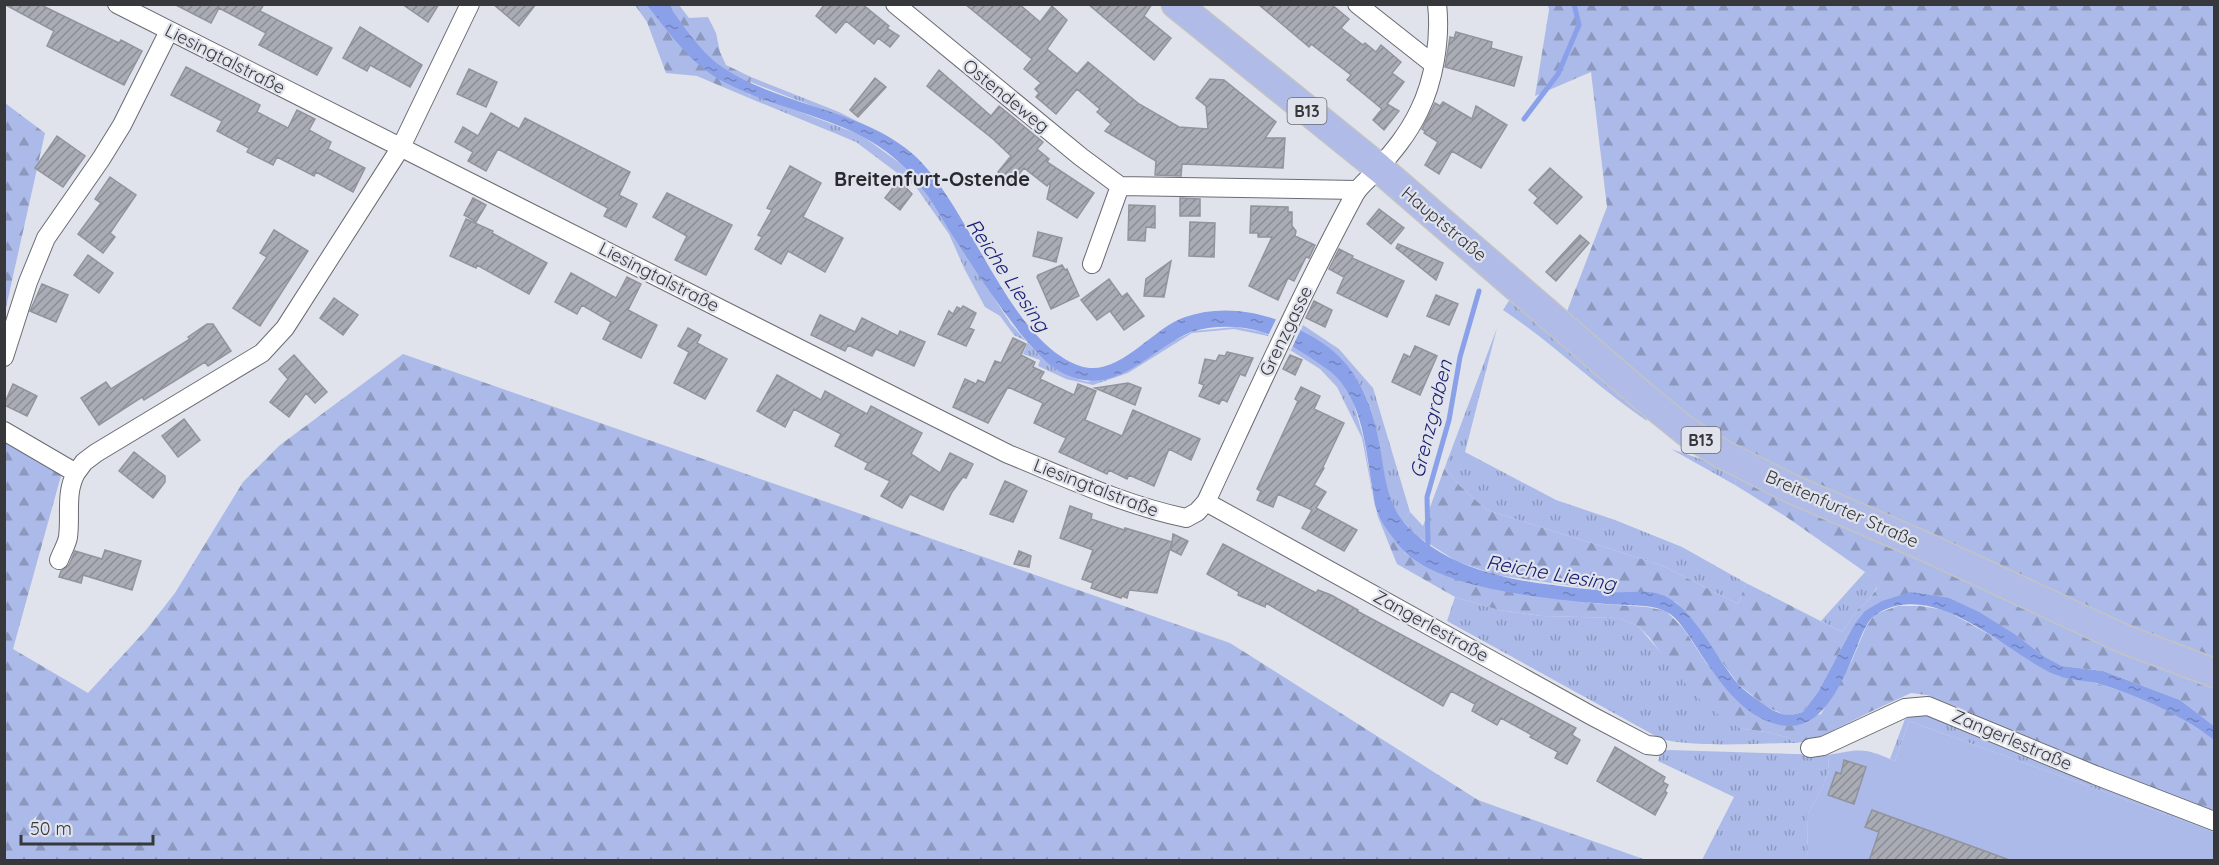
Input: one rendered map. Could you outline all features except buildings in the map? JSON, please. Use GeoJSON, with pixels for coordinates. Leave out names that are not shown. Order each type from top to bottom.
{"type":"FeatureCollection","features":[{"type":"Feature","properties":{"kind":"main road","name":"Hauptstraße"},"geometry":{"type":"LineString","coordinates":[[1176,4],[1379,168],[1509,279]]}},
{"type":"Feature","properties":{"kind":"main road","name":"Breitenfurter Straße"},"geometry":{"type":"LineString","coordinates":[[1509,279],[1645,398],[1688,432],[1724,455],[1792,489],[1926,547],[2124,639],[2214,673]]}},
{"type":"Feature","properties":{"kind":"street","name":"Liesingtalstraße"},"geometry":{"type":"LineString","coordinates":[[117,4],[1008,454],[1155,512],[1186,518],[1197,512],[1206,502]]}},
{"type":"Feature","properties":{"kind":"street"},"geometry":{"type":"LineString","coordinates":[[59,560],[68,538],[69,501],[75,473],[84,462],[261,353],[285,328],[401,147],[470,4]]}},
{"type":"Feature","properties":{"kind":"street","name":"Ostendeweg"},"geometry":{"type":"LineString","coordinates":[[895,4],[1081,158],[1120,186]]}},
{"type":"Feature","properties":{"kind":"street"},"geometry":{"type":"LineString","coordinates":[[1357,4],[1433,64]]}},
{"type":"Feature","properties":{"kind":"street"},"geometry":{"type":"LineString","coordinates":[[1379,168],[1402,141],[1427,91],[1439,18],[1437,4]]}},
{"type":"Feature","properties":{"kind":"street"},"geometry":{"type":"LineString","coordinates":[[4,357],[28,282],[46,238],[122,125],[169,31]]}},
{"type":"Feature","properties":{"kind":"street","name":"Grenzgasse"},"geometry":{"type":"LineString","coordinates":[[1206,502],[1276,350],[1357,190],[1379,168]]}},
{"type":"Feature","properties":{"kind":"street"},"geometry":{"type":"LineString","coordinates":[[1092,264],[1120,186],[1357,190]]}},
{"type":"Feature","properties":{"kind":"street"},"geometry":{"type":"LineString","coordinates":[[4,431],[75,473]]}},
{"type":"Feature","properties":{"kind":"street","name":"Zangerlestraße"},"geometry":{"type":"LineString","coordinates":[[1206,502],[1592,716],[1647,745],[1657,746]]}},
{"type":"Feature","properties":{"kind":"street","name":"Zangerlestraße"},"geometry":{"type":"LineString","coordinates":[[1810,748],[1823,746],[1905,708],[1928,706],[2214,821]]}},
{"type":"Feature","properties":{"kind":"green space"},"geometry":{"type":"Polygon","coordinates":[[[635,5],[679,5],[689,18],[708,17],[716,33],[720,52],[726,65],[751,77],[749,98],[697,76],[666,73],[647,22],[635,5]]]}},
{"type":"Feature","properties":{"kind":"green space"},"geometry":{"type":"Polygon","coordinates":[[[1548,5],[2214,5],[2214,726],[2180,700],[2103,671],[2062,666],[2045,657],[2016,635],[1911,592],[1854,625],[1818,692],[1803,712],[1787,716],[1767,707],[1739,685],[1677,603],[1659,594],[1620,593],[1496,575],[1456,561],[1417,536],[1401,519],[1405,519],[1410,512],[1423,526],[1445,467],[1460,486],[1487,510],[1661,565],[1738,604],[1746,583],[1842,632],[1857,610],[1868,601],[1877,588],[1865,572],[1785,516],[1735,485],[1736,474],[1694,426],[1566,314],[1607,207],[1591,72],[1535,96],[1548,5]]]}},
{"type":"Feature","properties":{"kind":"green space"},"geometry":{"type":"Polygon","coordinates":[[[751,77],[839,112],[880,133],[751,82],[751,77]]]}},
{"type":"Feature","properties":{"kind":"green space"},"geometry":{"type":"Polygon","coordinates":[[[750,93],[861,135],[901,164],[921,186],[1011,324],[1026,341],[1014,335],[1000,316],[985,307],[949,234],[916,187],[856,142],[749,98],[750,93]]]}},
{"type":"Feature","properties":{"kind":"green space"},"geometry":{"type":"Polygon","coordinates":[[[5,103],[45,133],[5,312],[5,103]]]}},
{"type":"Feature","properties":{"kind":"green space"},"geometry":{"type":"Polygon","coordinates":[[[1514,293],[1644,413],[1647,421],[1503,310],[1514,293]]]}},
{"type":"Feature","properties":{"kind":"green space"},"geometry":{"type":"Polygon","coordinates":[[[1303,325],[1339,349],[1373,388],[1410,512],[1405,519],[1401,519],[1389,497],[1376,427],[1364,393],[1346,365],[1319,341],[1301,330],[1303,325]]]}},
{"type":"Feature","properties":{"kind":"green space"},"geometry":{"type":"Polygon","coordinates":[[[1236,327],[1262,332],[1296,348],[1332,372],[1345,384],[1353,401],[1364,440],[1376,512],[1362,438],[1337,387],[1320,369],[1268,336],[1234,329],[1192,333],[1128,373],[1093,385],[1066,379],[1038,366],[1040,360],[1023,354],[1028,343],[1044,360],[1062,372],[1088,382],[1194,331],[1236,327]]]}},
{"type":"Feature","properties":{"kind":"green space"},"geometry":{"type":"Polygon","coordinates":[[[1497,328],[1465,452],[1556,500],[1615,520],[1682,547],[1746,583],[1738,604],[1661,565],[1487,510],[1460,486],[1445,467],[1497,328]]]}},
{"type":"Feature","properties":{"kind":"green space"},"geometry":{"type":"Polygon","coordinates":[[[403,354],[1230,643],[1478,800],[1646,860],[5,860],[5,438],[62,472],[13,649],[88,693],[146,630],[175,593],[243,482],[280,445],[403,354]]]}},
{"type":"Feature","properties":{"kind":"green space"},"geometry":{"type":"Polygon","coordinates":[[[1671,449],[1737,471],[1735,485],[1671,449]]]}},
{"type":"Feature","properties":{"kind":"green space"},"geometry":{"type":"Polygon","coordinates":[[[1376,512],[1405,553],[1439,573],[1477,585],[1512,592],[1666,611],[1683,628],[1707,664],[1781,725],[1821,714],[1875,614],[1898,606],[1920,606],[1945,610],[2058,676],[2088,681],[2142,697],[2209,736],[2214,740],[2214,814],[2080,763],[1927,695],[1911,693],[1818,738],[1797,743],[1786,737],[1743,729],[1730,723],[1704,704],[1638,626],[1619,618],[1542,616],[1499,610],[1455,597],[1397,564],[1376,512]]]}},
{"type":"Feature","properties":{"kind":"green space"},"geometry":{"type":"Polygon","coordinates":[[[1865,572],[1877,587],[1842,632],[1821,621],[1865,572]]]}},
{"type":"Feature","properties":{"kind":"green space"},"geometry":{"type":"Polygon","coordinates":[[[1455,597],[1499,610],[1542,616],[1619,618],[1638,626],[1704,703],[1743,729],[1786,737],[1797,743],[1710,744],[1661,739],[1447,621],[1455,597]]]}},
{"type":"Feature","properties":{"kind":"green space"},"geometry":{"type":"Polygon","coordinates":[[[1917,714],[1927,715],[2214,826],[2214,832],[1909,721],[1895,761],[1890,759],[1905,719],[1917,714]]]}},
{"type":"Feature","properties":{"kind":"green space"},"geometry":{"type":"Polygon","coordinates":[[[1909,721],[2214,832],[2214,860],[1808,860],[1807,816],[1829,770],[1828,755],[1862,750],[1895,761],[1909,721]]]}},
{"type":"Feature","properties":{"kind":"green space"},"geometry":{"type":"Polygon","coordinates":[[[1661,751],[1828,755],[1829,770],[1807,816],[1808,860],[1702,860],[1734,797],[1658,761],[1661,751]]]}},
{"type":"Feature","properties":{"kind":"water"},"geometry":{"type":"Polygon","coordinates":[[[647,5],[668,5],[714,61],[745,80],[769,91],[870,127],[914,155],[954,206],[1011,302],[1032,330],[1055,352],[1080,366],[1094,368],[1108,365],[1185,317],[1223,310],[1260,315],[1296,328],[1313,337],[1340,357],[1358,381],[1375,422],[1392,502],[1402,520],[1430,546],[1453,559],[1505,577],[1614,592],[1654,593],[1671,599],[1693,620],[1738,684],[1774,711],[1788,715],[1803,712],[1818,692],[1854,625],[1865,611],[1882,601],[1911,592],[1949,598],[1979,612],[2062,666],[2103,671],[2180,700],[2214,726],[2214,740],[2187,722],[2143,700],[2096,683],[2056,675],[1949,613],[1926,606],[1903,605],[1880,612],[1871,619],[1836,692],[1818,714],[1807,722],[1794,726],[1780,725],[1752,713],[1740,704],[1719,680],[1682,626],[1667,612],[1645,606],[1584,602],[1497,590],[1441,574],[1418,563],[1402,549],[1377,513],[1360,420],[1347,390],[1337,377],[1324,367],[1294,347],[1270,335],[1245,328],[1226,327],[1191,332],[1134,367],[1105,379],[1089,381],[1065,374],[1040,356],[1025,339],[986,286],[915,179],[901,164],[862,136],[748,93],[714,76],[682,48],[647,5]]]}},
{"type":"Feature","properties":{"kind":"pier"},"geometry":{"type":"Polygon","coordinates":[[[1278,315],[1302,327],[1291,350],[1267,338],[1278,315]]]}},
{"type":"Feature","properties":{"kind":"waterway","name":"Grenzgraben"},"geometry":{"type":"LineString","coordinates":[[1524,119],[1558,74],[1579,25],[1574,4]]}},
{"type":"Feature","properties":{"kind":"waterway","name":"Grenzgraben"},"geometry":{"type":"LineString","coordinates":[[1427,549],[1427,497],[1449,420],[1460,357],[1479,291]]}},
{"type":"Feature","properties":{"kind":"district","name":"Breitenfurt-Ostende"},"geometry":{"type":"Point","coordinates":[932,179]}},
{"type":"Feature","properties":{"kind":"water label","name":"Reiche Liesing"},"geometry":{"type":"Point","coordinates":[1008,275]}},
{"type":"Feature","properties":{"kind":"water label","name":"Reiche Liesing"},"geometry":{"type":"Point","coordinates":[1551,573]}}]}
